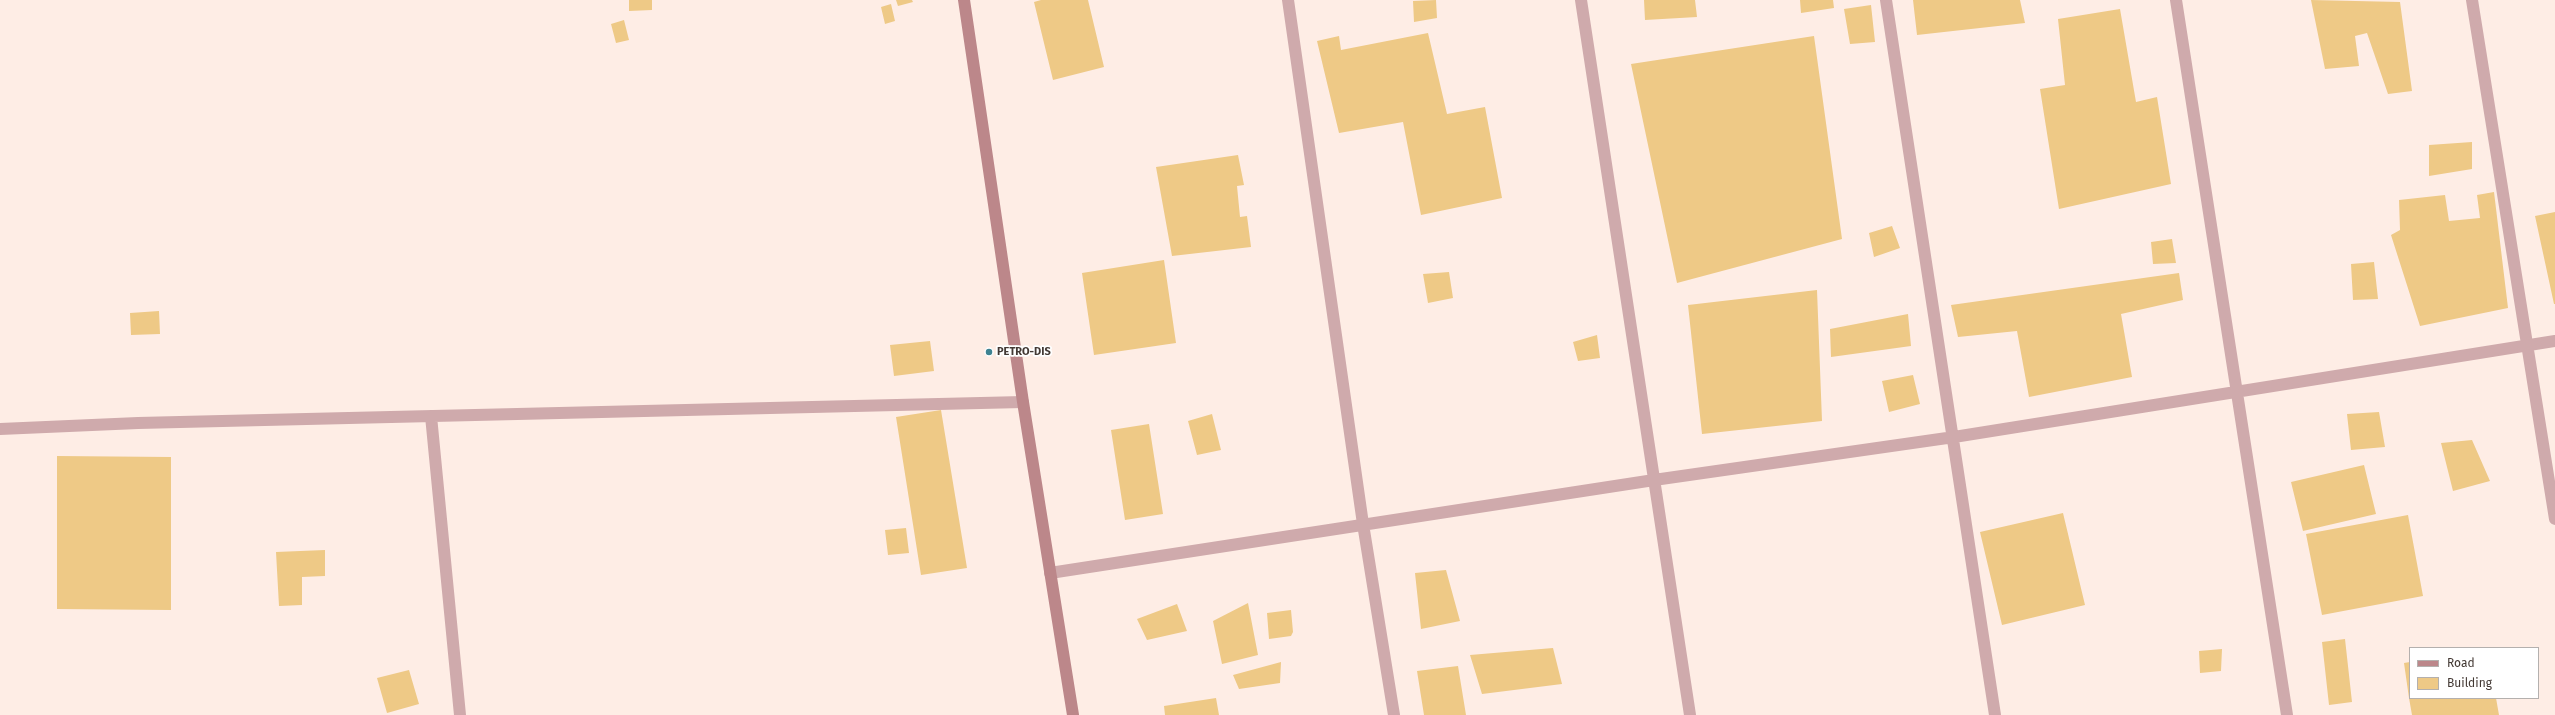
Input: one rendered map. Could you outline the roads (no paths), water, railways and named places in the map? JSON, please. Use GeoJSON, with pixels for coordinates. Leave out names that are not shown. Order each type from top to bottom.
{"type":"FeatureCollection","features":[{"type":"Feature","properties":{"kind":"street"},"geometry":{"type":"LineString","coordinates":[[964,0],[1023,402],[1072,715]]}},
{"type":"Feature","properties":{"kind":"street"},"geometry":{"type":"LineString","coordinates":[[1288,0],[1363,524],[1394,715]]}},
{"type":"Feature","properties":{"kind":"street"},"geometry":{"type":"LineString","coordinates":[[1581,0],[1690,715]]}},
{"type":"Feature","properties":{"kind":"street"},"geometry":{"type":"LineString","coordinates":[[1886,0],[1954,437],[1995,715]]}},
{"type":"Feature","properties":{"kind":"street"},"geometry":{"type":"LineString","coordinates":[[2176,0],[2287,715]]}},
{"type":"Feature","properties":{"kind":"street"},"geometry":{"type":"LineString","coordinates":[[2472,0],[2555,519]]}},
{"type":"Feature","properties":{"kind":"street"},"geometry":{"type":"LineString","coordinates":[[1050,573],[1654,480],[1954,437],[2555,341]]}},
{"type":"Feature","properties":{"kind":"street"},"geometry":{"type":"LineString","coordinates":[[0,429],[431,416],[1023,402]]}},
{"type":"Feature","properties":{"kind":"street"},"geometry":{"type":"LineString","coordinates":[[431,416],[460,715]]}},
{"type":"Feature","properties":{"kind":"place","name":"PETRO-DIS"},"geometry":{"type":"Point","coordinates":[989,352]}}]}
